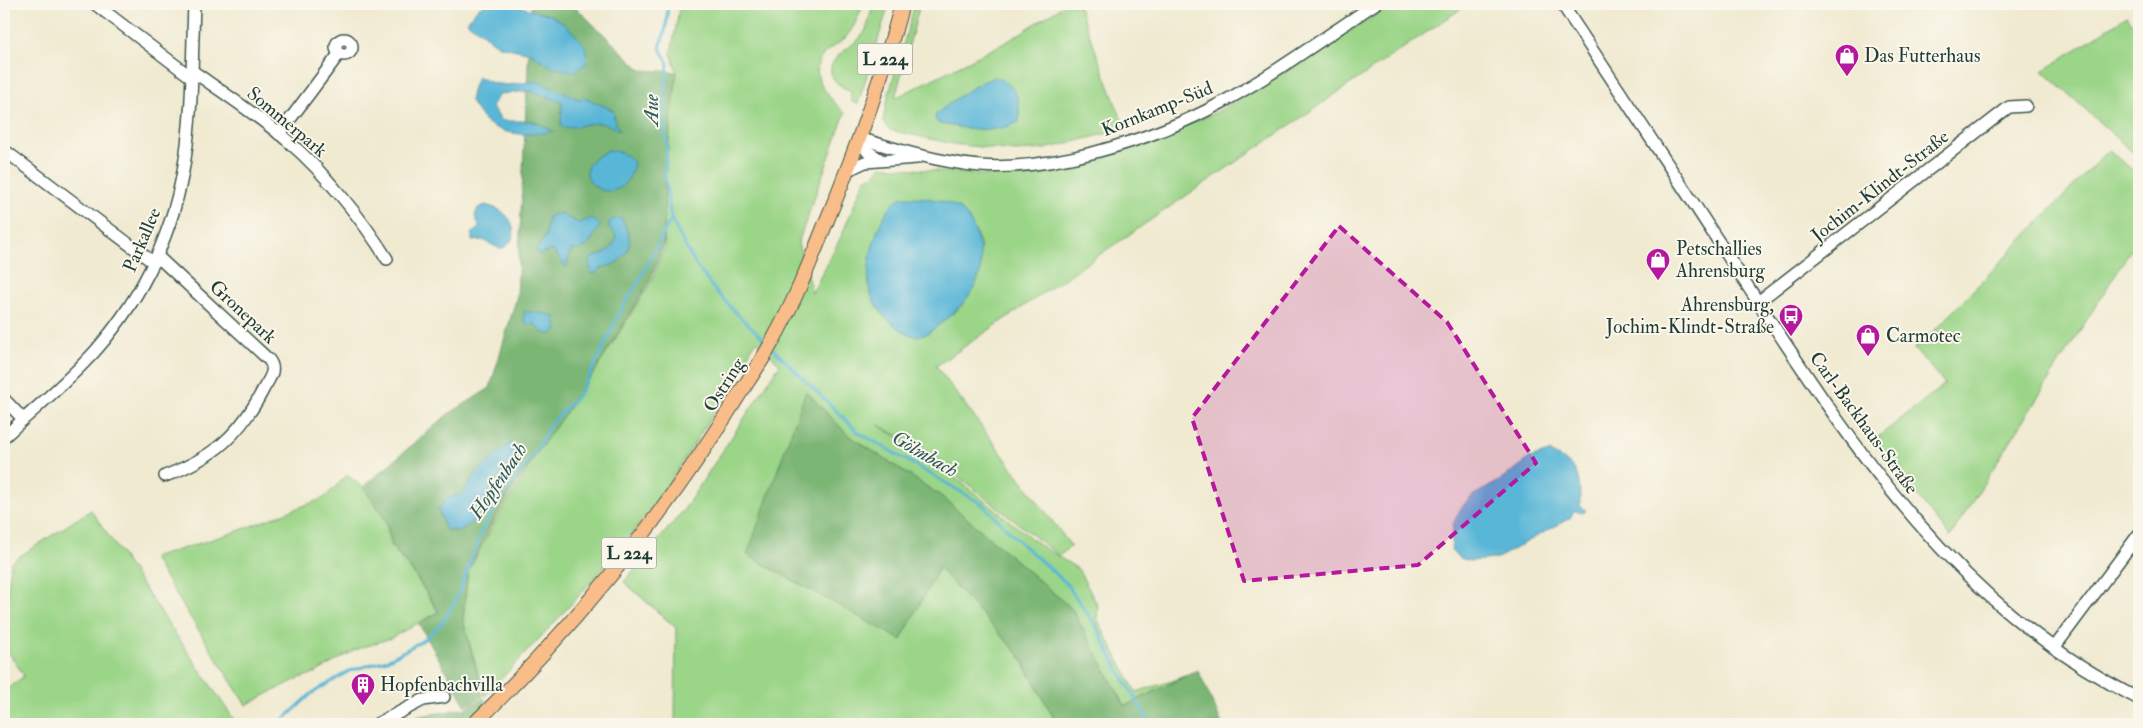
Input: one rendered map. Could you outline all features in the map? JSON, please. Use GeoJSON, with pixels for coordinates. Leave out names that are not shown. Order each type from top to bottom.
{"type":"FeatureCollection","features":[{"type":"Feature","properties":{"kind":"main road","name":"Ostring"},"geometry":{"type":"LineString","coordinates":[[474,724],[500,699],[568,624],[635,546],[683,483],[759,364],[797,291],[848,170],[902,4]]}},
{"type":"Feature","properties":{"kind":"street","name":"Sommerpark"},"geometry":{"type":"LineString","coordinates":[[95,4],[278,134],[316,168],[371,232],[387,259]]}},
{"type":"Feature","properties":{"kind":"street","name":"Parkallee"},"geometry":{"type":"LineString","coordinates":[[4,437],[84,363],[109,334],[132,303],[155,260],[172,216],[182,179],[188,140],[194,4]]}},
{"type":"Feature","properties":{"kind":"street","name":"Kornkamp-Süd"},"geometry":{"type":"LineString","coordinates":[[859,138],[926,158],[980,166],[1032,165],[1068,159],[1131,141],[1176,124],[1224,102],[1277,70],[1375,4]]}},
{"type":"Feature","properties":{"kind":"street","name":"Carl-Backhaus-Straße"},"geometry":{"type":"LineString","coordinates":[[1562,4],[1842,427],[1899,501],[1936,543],[1982,590],[2017,621],[2094,674],[2139,699]]}},
{"type":"Feature","properties":{"kind":"street"},"geometry":{"type":"LineString","coordinates":[[278,134],[339,54]]}},
{"type":"Feature","properties":{"kind":"street","name":"Jochim-Klindt-Straße"},"geometry":{"type":"LineString","coordinates":[[1758,302],[2009,107],[2026,106]]}},
{"type":"Feature","properties":{"kind":"street"},"geometry":{"type":"LineString","coordinates":[[859,138],[867,151],[881,160]]}},
{"type":"Feature","properties":{"kind":"street"},"geometry":{"type":"LineString","coordinates":[[4,150],[155,260]]}},
{"type":"Feature","properties":{"kind":"street","name":"Kornkamp-Süd"},"geometry":{"type":"LineString","coordinates":[[848,170],[865,162],[926,158]]}},
{"type":"Feature","properties":{"kind":"street","name":"Gronepark"},"geometry":{"type":"LineString","coordinates":[[155,260],[269,360],[273,367],[272,374],[255,406],[233,435],[205,458],[165,476]]}},
{"type":"Feature","properties":{"kind":"street"},"geometry":{"type":"LineString","coordinates":[[4,399],[23,419]]}},
{"type":"Feature","properties":{"kind":"street"},"geometry":{"type":"LineString","coordinates":[[2054,648],[2139,534]]}},
{"type":"Feature","properties":{"kind":"street"},"geometry":{"type":"LineString","coordinates":[[377,724],[423,700],[444,697]]}},
{"type":"Feature","properties":{"kind":"highlighted area"},"geometry":{"type":"Polygon","coordinates":[[[1339,226],[1447,322],[1536,463],[1418,565],[1244,581],[1192,418],[1339,226]]]}},
{"type":"Feature","properties":{"kind":"green space"},"geometry":{"type":"Polygon","coordinates":[[[531,4],[572,4],[641,70],[677,72],[665,173],[664,244],[650,280],[597,368],[518,480],[488,531],[467,572],[463,620],[483,696],[466,706],[419,624],[439,612],[415,574],[392,546],[385,519],[363,487],[447,415],[490,388],[517,296],[531,4]]]}},
{"type":"Feature","properties":{"kind":"green space"},"geometry":{"type":"Polygon","coordinates":[[[680,4],[863,4],[851,30],[843,40],[824,54],[817,70],[822,86],[827,94],[845,113],[798,243],[812,293],[841,237],[865,179],[877,173],[880,166],[984,175],[1041,170],[1130,148],[1215,113],[1393,4],[1468,4],[936,366],[1071,546],[1059,556],[925,450],[878,425],[927,455],[1041,546],[1078,569],[1098,606],[1097,619],[1136,692],[1172,681],[1198,670],[1125,706],[1072,609],[941,496],[848,435],[806,392],[939,568],[1020,656],[1057,724],[675,724],[676,628],[624,582],[685,508],[780,364],[756,341],[693,447],[640,523],[554,623],[485,696],[463,621],[468,572],[538,451],[597,368],[652,280],[665,247],[665,174],[677,72],[671,53],[680,4]],[[917,197],[874,247],[870,259],[884,317],[895,325],[927,334],[962,306],[981,247],[976,233],[961,210],[950,204],[917,197]]]}},
{"type":"Feature","properties":{"kind":"green space"},"geometry":{"type":"Polygon","coordinates":[[[873,4],[889,4],[858,104],[851,101],[851,91],[839,85],[832,76],[831,71],[835,60],[840,54],[856,42],[866,30],[873,4]]]}},
{"type":"Feature","properties":{"kind":"green space"},"geometry":{"type":"Polygon","coordinates":[[[915,4],[920,4],[895,98],[1008,41],[1066,4],[1078,4],[1125,129],[1045,149],[1016,151],[953,144],[890,130],[883,121],[888,97],[915,4]]]}},
{"type":"Feature","properties":{"kind":"green space"},"geometry":{"type":"Polygon","coordinates":[[[2127,16],[2139,32],[2139,158],[2043,71],[2127,16]]]}},
{"type":"Feature","properties":{"kind":"green space"},"geometry":{"type":"Polygon","coordinates":[[[2108,150],[2139,175],[2139,237],[1950,537],[1873,441],[1945,384],[1914,348],[1937,328],[2108,150]]]}},
{"type":"Feature","properties":{"kind":"green space"},"geometry":{"type":"Polygon","coordinates":[[[806,391],[848,435],[941,496],[1072,609],[1125,706],[1198,670],[1222,724],[1057,724],[1020,656],[939,568],[901,640],[747,555],[806,391]]]}},
{"type":"Feature","properties":{"kind":"green space"},"geometry":{"type":"Polygon","coordinates":[[[347,475],[363,487],[385,519],[392,547],[413,573],[438,612],[391,638],[355,650],[315,673],[297,679],[246,705],[153,558],[238,531],[324,498],[347,475]]]}},
{"type":"Feature","properties":{"kind":"green space"},"geometry":{"type":"Polygon","coordinates":[[[91,510],[237,724],[4,724],[4,692],[24,676],[4,645],[4,622],[11,562],[91,510]]]}},
{"type":"Feature","properties":{"kind":"green space"},"geometry":{"type":"Polygon","coordinates":[[[484,698],[492,724],[402,724],[415,717],[466,708],[484,698]]]}},
{"type":"Feature","properties":{"kind":"water"},"geometry":{"type":"Polygon","coordinates":[[[485,4],[516,4],[530,10],[551,15],[565,24],[585,45],[588,62],[574,72],[552,67],[530,53],[499,46],[467,22],[478,8],[485,4]]]}},
{"type":"Feature","properties":{"kind":"water"},"geometry":{"type":"Polygon","coordinates":[[[478,77],[493,83],[507,85],[537,81],[581,100],[584,97],[613,110],[615,122],[620,131],[612,126],[598,123],[561,127],[562,102],[531,91],[499,94],[492,107],[502,121],[532,121],[554,131],[518,134],[500,130],[484,120],[470,101],[473,87],[478,77]]]}},
{"type":"Feature","properties":{"kind":"water"},"geometry":{"type":"Polygon","coordinates":[[[995,77],[1009,84],[1016,94],[1019,107],[1019,122],[1000,128],[970,129],[939,124],[935,119],[936,114],[964,93],[995,77]]]}},
{"type":"Feature","properties":{"kind":"water"},"geometry":{"type":"Polygon","coordinates":[[[608,150],[616,151],[629,157],[634,163],[629,178],[621,187],[612,191],[595,187],[589,180],[587,173],[589,164],[608,150]]]}},
{"type":"Feature","properties":{"kind":"water"},"geometry":{"type":"Polygon","coordinates":[[[901,197],[939,200],[960,209],[975,230],[981,259],[979,276],[970,295],[932,330],[916,336],[903,331],[884,315],[873,299],[869,283],[870,256],[879,227],[885,214],[901,197]]]}},
{"type":"Feature","properties":{"kind":"water"},"geometry":{"type":"Polygon","coordinates":[[[485,205],[503,212],[513,226],[512,240],[505,247],[500,249],[483,240],[472,241],[472,233],[479,226],[475,216],[478,208],[485,205]]]}},
{"type":"Feature","properties":{"kind":"water"},"geometry":{"type":"Polygon","coordinates":[[[559,213],[579,223],[592,218],[601,226],[588,246],[571,250],[566,267],[552,250],[538,255],[536,250],[545,237],[548,217],[559,213]]]}},
{"type":"Feature","properties":{"kind":"water"},"geometry":{"type":"Polygon","coordinates":[[[622,218],[629,237],[626,253],[613,264],[603,267],[595,274],[591,273],[589,264],[591,258],[608,251],[615,240],[616,235],[609,228],[609,222],[613,219],[622,218]]]}},
{"type":"Feature","properties":{"kind":"water"},"geometry":{"type":"Polygon","coordinates":[[[524,311],[555,317],[557,330],[550,335],[541,332],[535,324],[527,325],[524,320],[524,311]]]}},
{"type":"Feature","properties":{"kind":"water"},"geometry":{"type":"Polygon","coordinates":[[[511,442],[518,452],[495,481],[472,523],[459,531],[446,530],[438,509],[446,499],[463,493],[475,475],[511,442]]]}},
{"type":"Feature","properties":{"kind":"water"},"geometry":{"type":"Polygon","coordinates":[[[1549,452],[1566,462],[1576,472],[1580,506],[1586,510],[1584,513],[1574,511],[1570,518],[1496,559],[1470,561],[1460,558],[1451,551],[1453,524],[1461,508],[1472,496],[1501,480],[1530,458],[1549,452]]]}},
{"type":"Feature","properties":{"kind":"waterway","name":"Aue"},"geometry":{"type":"LineString","coordinates":[[668,4],[666,28],[660,48],[668,63],[663,117],[667,144],[665,175],[671,219],[695,264],[713,288],[767,342]]}},
{"type":"Feature","properties":{"kind":"waterway","name":"Hopfenbach"},"geometry":{"type":"LineString","coordinates":[[279,724],[311,694],[349,671],[387,660],[406,650],[425,639],[443,622],[458,595],[482,530],[495,506],[536,452],[550,425],[579,394],[623,306],[638,283],[671,219]]}},
{"type":"Feature","properties":{"kind":"waterway","name":"Gölmbach"},"geometry":{"type":"LineString","coordinates":[[773,349],[858,432],[982,504],[1026,548],[1065,582],[1095,624],[1150,724]]}},
{"type":"Feature","properties":{"kind":"place","name":"Das Futterhaus"},"geometry":{"type":"Point","coordinates":[1847,77]}},
{"type":"Feature","properties":{"kind":"place","name":"Petschallies Ahrensburg"},"geometry":{"type":"Point","coordinates":[1658,281]}},
{"type":"Feature","properties":{"kind":"place","name":"Ahrensburg, Jochim-Klindt-Straße"},"geometry":{"type":"Point","coordinates":[1791,337]}},
{"type":"Feature","properties":{"kind":"place","name":"Carmotec"},"geometry":{"type":"Point","coordinates":[1868,357]}},
{"type":"Feature","properties":{"kind":"place","name":"Hopfenbachvilla"},"geometry":{"type":"Point","coordinates":[363,706]}}]}
